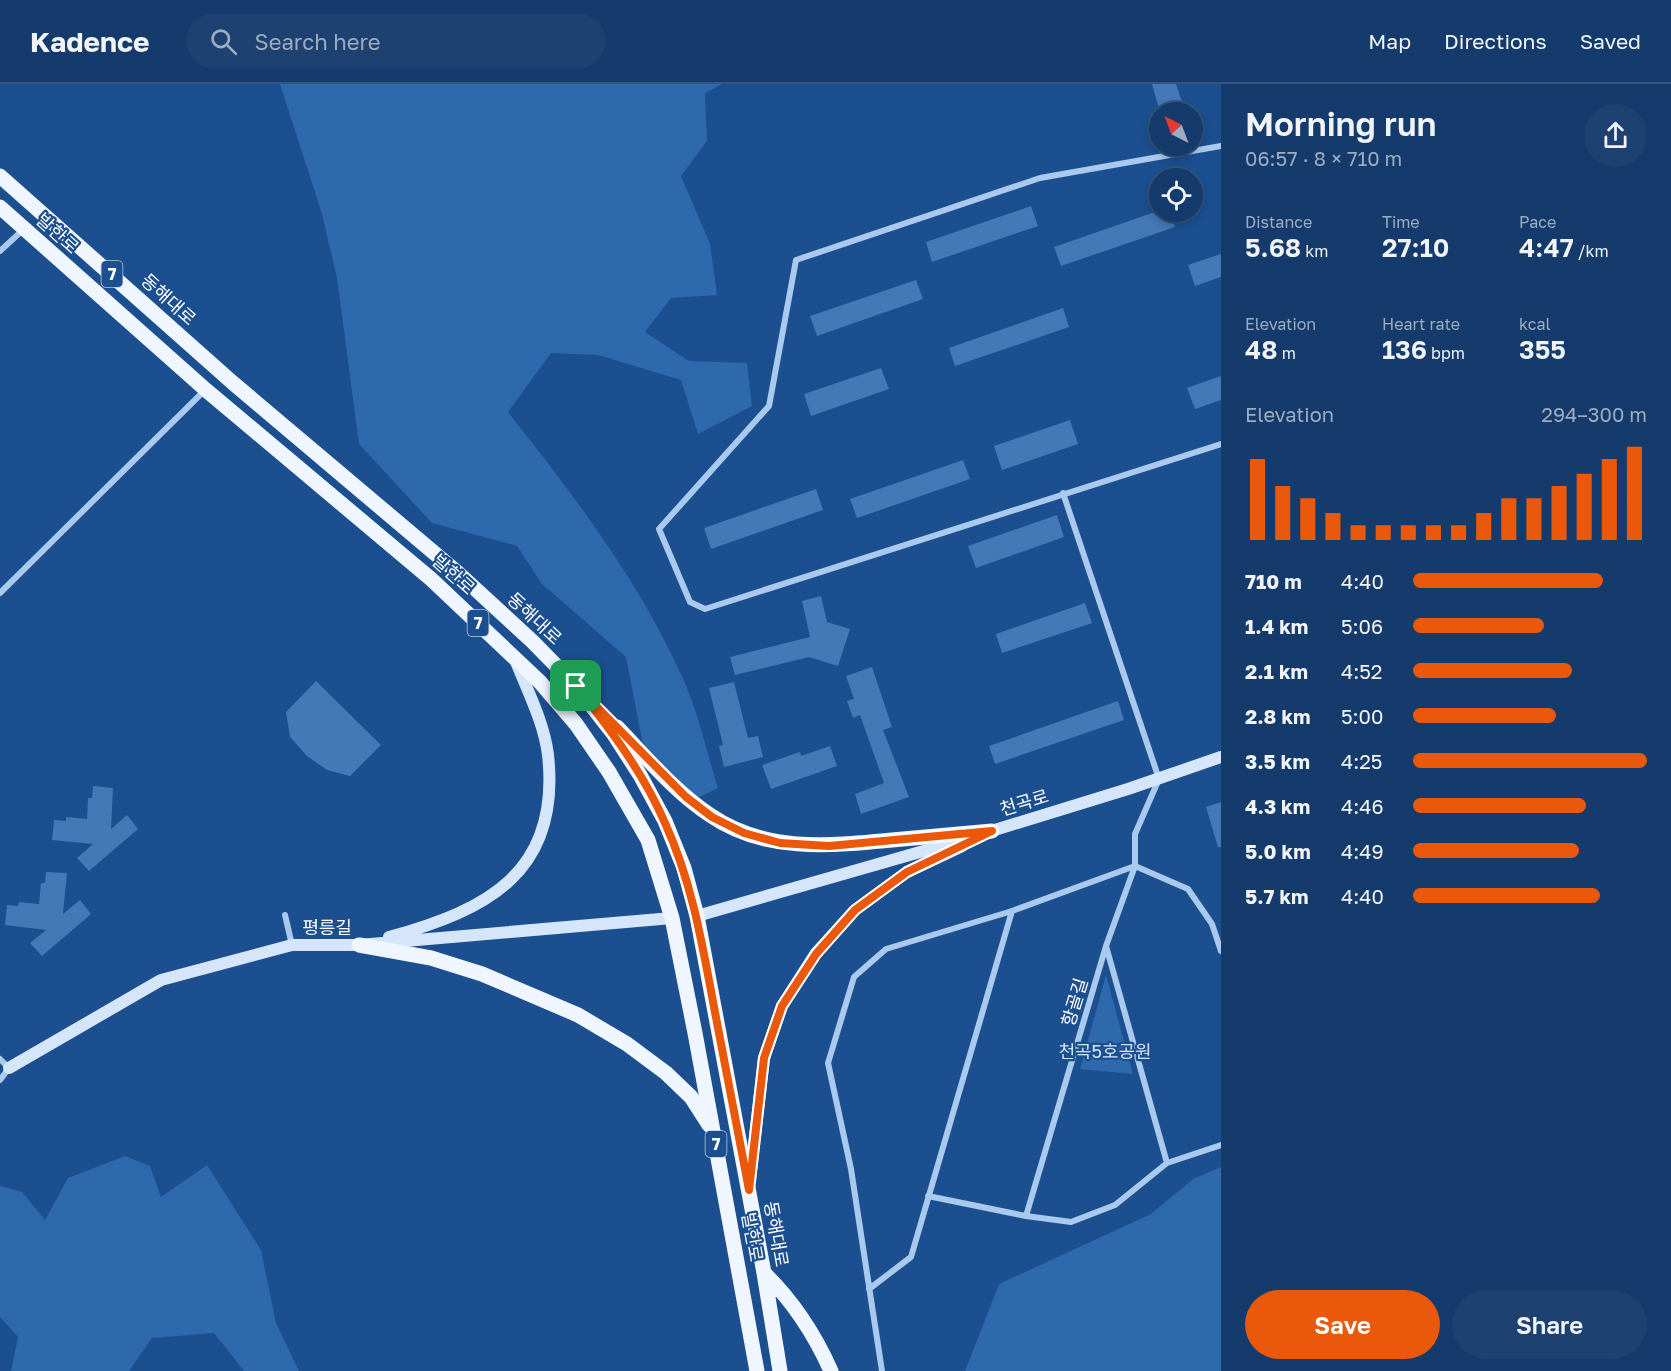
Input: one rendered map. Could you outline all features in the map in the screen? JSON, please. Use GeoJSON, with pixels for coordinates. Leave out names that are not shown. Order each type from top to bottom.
{"type":"FeatureCollection","features":[{"type":"Feature","properties":{"kind":"main road","name":"동해대로"},"geometry":{"type":"LineString","coordinates":[[0,176],[222,373],[458,573],[532,641],[576,686],[613,733],[660,812],[684,868],[697,916],[749,1190],[780,1371]]}},
{"type":"Feature","properties":{"kind":"main road","name":"발한로"},"geometry":{"type":"LineString","coordinates":[[0,207],[206,390],[431,579],[540,682],[576,724],[609,772],[648,840],[672,918],[757,1371]]}},
{"type":"Feature","properties":{"kind":"main road"},"geometry":{"type":"LineString","coordinates":[[206,390],[222,373]]}},
{"type":"Feature","properties":{"kind":"main road"},"geometry":{"type":"LineString","coordinates":[[576,686],[686,797],[712,817],[744,833],[780,843],[829,846],[992,831]]}},
{"type":"Feature","properties":{"kind":"main road"},"geometry":{"type":"LineString","coordinates":[[672,918],[697,916]]}},
{"type":"Feature","properties":{"kind":"main road"},"geometry":{"type":"LineString","coordinates":[[358,945],[432,958],[472,970],[578,1015],[627,1044],[666,1073],[691,1097],[714,1134]]}},
{"type":"Feature","properties":{"kind":"main road"},"geometry":{"type":"LineString","coordinates":[[764,1273],[796,1307],[818,1342],[831,1371]]}},
{"type":"Feature","properties":{"kind":"street"},"geometry":{"type":"LineString","coordinates":[[1221,146],[1040,178],[796,260],[769,406],[659,529],[690,602],[705,609],[1221,444]]}},
{"type":"Feature","properties":{"kind":"street"},"geometry":{"type":"LineString","coordinates":[[0,251],[24,229]]}},
{"type":"Feature","properties":{"kind":"street"},"geometry":{"type":"LineString","coordinates":[[0,593],[206,390]]}},
{"type":"Feature","properties":{"kind":"street"},"geometry":{"type":"LineString","coordinates":[[1063,493],[1159,779]]}},
{"type":"Feature","properties":{"kind":"street"},"geometry":{"type":"LineString","coordinates":[[358,945],[428,926],[465,912],[496,893],[524,863],[542,834],[549,797],[548,753],[536,709],[514,658]]}},
{"type":"Feature","properties":{"kind":"street","name":"천곡로"},"geometry":{"type":"LineString","coordinates":[[697,916],[992,831],[1159,779],[1221,757]]}},
{"type":"Feature","properties":{"kind":"street","name":"항골길"},"geometry":{"type":"LineString","coordinates":[[1026,1216],[1106,946],[1135,866],[1135,834],[1159,779]]}},
{"type":"Feature","properties":{"kind":"street"},"geometry":{"type":"LineString","coordinates":[[749,1190],[764,1058],[782,1006],[816,954],[855,910],[907,872],[992,831]]}},
{"type":"Feature","properties":{"kind":"street"},"geometry":{"type":"LineString","coordinates":[[882,1371],[851,1169],[828,1063],[854,977],[886,949],[1012,911],[1135,866],[1188,889],[1212,924],[1221,951]]}},
{"type":"Feature","properties":{"kind":"street"},"geometry":{"type":"LineString","coordinates":[[869,1288],[911,1257],[1012,911]]}},
{"type":"Feature","properties":{"kind":"street"},"geometry":{"type":"LineString","coordinates":[[285,915],[292,945]]}},
{"type":"Feature","properties":{"kind":"street","name":"평릉길"},"geometry":{"type":"LineString","coordinates":[[0,1080],[4,1063],[161,980],[292,945],[358,945],[672,918]]}},
{"type":"Feature","properties":{"kind":"street"},"geometry":{"type":"LineString","coordinates":[[1106,946],[1167,1162]]}},
{"type":"Feature","properties":{"kind":"street"},"geometry":{"type":"LineString","coordinates":[[928,1196],[1026,1216],[1071,1222],[1115,1205],[1167,1162],[1221,1145]]}},
{"type":"Feature","properties":{"kind":"street"},"geometry":{"type":"LineString","coordinates":[[749,1371],[752,1340]]}},
{"type":"Feature","properties":{"kind":"green space"},"geometry":{"type":"Polygon","coordinates":[[[280,84],[722,84],[705,93],[707,141],[681,176],[710,244],[717,295],[671,298],[645,332],[689,361],[747,363],[752,406],[698,434],[681,380],[598,355],[551,353],[508,412],[582,509],[648,610],[685,683],[699,721],[718,788],[683,805],[642,740],[626,657],[542,584],[517,546],[432,523],[359,444],[337,278],[322,214],[280,84]]]}},
{"type":"Feature","properties":{"kind":"green space","name":"천곡5호공원"},"geometry":{"type":"Polygon","coordinates":[[[1106,975],[1133,1074],[1080,1069],[1106,975]]]}},
{"type":"Feature","properties":{"kind":"green space"},"geometry":{"type":"Polygon","coordinates":[[[125,1156],[150,1166],[161,1197],[207,1165],[261,1250],[276,1323],[299,1371],[244,1371],[214,1333],[152,1338],[129,1371],[11,1371],[18,1337],[0,1317],[0,1186],[22,1192],[45,1220],[68,1178],[125,1156]]]}},
{"type":"Feature","properties":{"kind":"green space"},"geometry":{"type":"Polygon","coordinates":[[[1221,1167],[1221,1371],[965,1371],[999,1284],[1151,1214],[1193,1179],[1221,1167]]]}},
{"type":"Feature","properties":{"kind":"building"},"geometry":{"type":"Polygon","coordinates":[[[1152,84],[1176,84],[1182,102],[1157,102],[1152,84]]]}},
{"type":"Feature","properties":{"kind":"building"},"geometry":{"type":"Polygon","coordinates":[[[1031,206],[1038,226],[932,262],[926,242],[1031,206]]]}},
{"type":"Feature","properties":{"kind":"building"},"geometry":{"type":"Polygon","coordinates":[[[1149,214],[1149,222],[1173,222],[1175,227],[1061,266],[1054,247],[1149,214]]]}},
{"type":"Feature","properties":{"kind":"building"},"geometry":{"type":"Polygon","coordinates":[[[1221,254],[1221,277],[1195,286],[1188,265],[1221,254]]]}},
{"type":"Feature","properties":{"kind":"building"},"geometry":{"type":"Polygon","coordinates":[[[916,280],[923,299],[817,336],[810,316],[916,280]]]}},
{"type":"Feature","properties":{"kind":"building"},"geometry":{"type":"Polygon","coordinates":[[[1063,308],[1069,327],[955,366],[949,348],[1063,308]]]}},
{"type":"Feature","properties":{"kind":"building"},"geometry":{"type":"Polygon","coordinates":[[[881,368],[889,389],[811,416],[804,394],[881,368]]]}},
{"type":"Feature","properties":{"kind":"building"},"geometry":{"type":"Polygon","coordinates":[[[1221,376],[1221,400],[1195,409],[1187,388],[1221,376]]]}},
{"type":"Feature","properties":{"kind":"building"},"geometry":{"type":"Polygon","coordinates":[[[1070,420],[1078,444],[1002,470],[994,446],[1070,420]]]}},
{"type":"Feature","properties":{"kind":"building"},"geometry":{"type":"Polygon","coordinates":[[[963,460],[970,479],[857,518],[850,499],[963,460]]]}},
{"type":"Feature","properties":{"kind":"building"},"geometry":{"type":"Polygon","coordinates":[[[816,489],[823,510],[711,549],[704,528],[816,489]]]}},
{"type":"Feature","properties":{"kind":"building"},"geometry":{"type":"Polygon","coordinates":[[[1057,515],[1064,537],[976,568],[968,546],[1057,515]]]}},
{"type":"Feature","properties":{"kind":"building"},"geometry":{"type":"Polygon","coordinates":[[[821,596],[827,622],[850,629],[838,666],[809,657],[735,675],[730,657],[810,637],[802,601],[821,596]]]}},
{"type":"Feature","properties":{"kind":"building"},"geometry":{"type":"Polygon","coordinates":[[[1085,603],[1092,623],[1002,653],[996,634],[1085,603]]]}},
{"type":"Feature","properties":{"kind":"building"},"geometry":{"type":"Polygon","coordinates":[[[872,667],[892,727],[883,730],[909,797],[861,814],[855,794],[884,783],[860,715],[853,718],[847,701],[854,699],[846,676],[872,667]]]}},
{"type":"Feature","properties":{"kind":"building"},"geometry":{"type":"Polygon","coordinates":[[[316,681],[381,745],[350,776],[327,770],[307,756],[290,737],[286,712],[316,681]]]}},
{"type":"Feature","properties":{"kind":"building"},"geometry":{"type":"Polygon","coordinates":[[[734,682],[748,738],[758,736],[763,757],[724,767],[719,746],[723,745],[709,688],[734,682]]]}},
{"type":"Feature","properties":{"kind":"building"},"geometry":{"type":"Polygon","coordinates":[[[1118,701],[1124,720],[995,764],[989,746],[1118,701]]]}},
{"type":"Feature","properties":{"kind":"building"},"geometry":{"type":"Polygon","coordinates":[[[830,746],[837,766],[771,789],[762,765],[800,752],[801,756],[830,746]]]}},
{"type":"Feature","properties":{"kind":"building"},"geometry":{"type":"Polygon","coordinates":[[[93,786],[113,788],[111,829],[127,815],[138,829],[89,871],[77,858],[93,844],[52,840],[54,820],[66,821],[66,817],[87,819],[88,798],[92,798],[93,786]]]}},
{"type":"Feature","properties":{"kind":"building"},"geometry":{"type":"Polygon","coordinates":[[[1221,802],[1221,847],[1218,847],[1206,807],[1221,802]]]}},
{"type":"Feature","properties":{"kind":"building"},"geometry":{"type":"Polygon","coordinates":[[[46,872],[67,873],[63,914],[80,900],[91,914],[42,956],[30,943],[46,930],[5,925],[7,905],[18,906],[19,902],[39,904],[41,883],[45,883],[46,872]]]}},
{"type":"Feature","properties":{"kind":"route"},"geometry":{"type":"LineString","coordinates":[[576,686],[686,797],[712,817],[744,833],[780,843],[829,846],[992,831],[907,872],[855,910],[816,954],[782,1006],[764,1058],[749,1190],[697,916],[684,868],[665,821],[640,775],[613,733],[576,686]]}}]}
